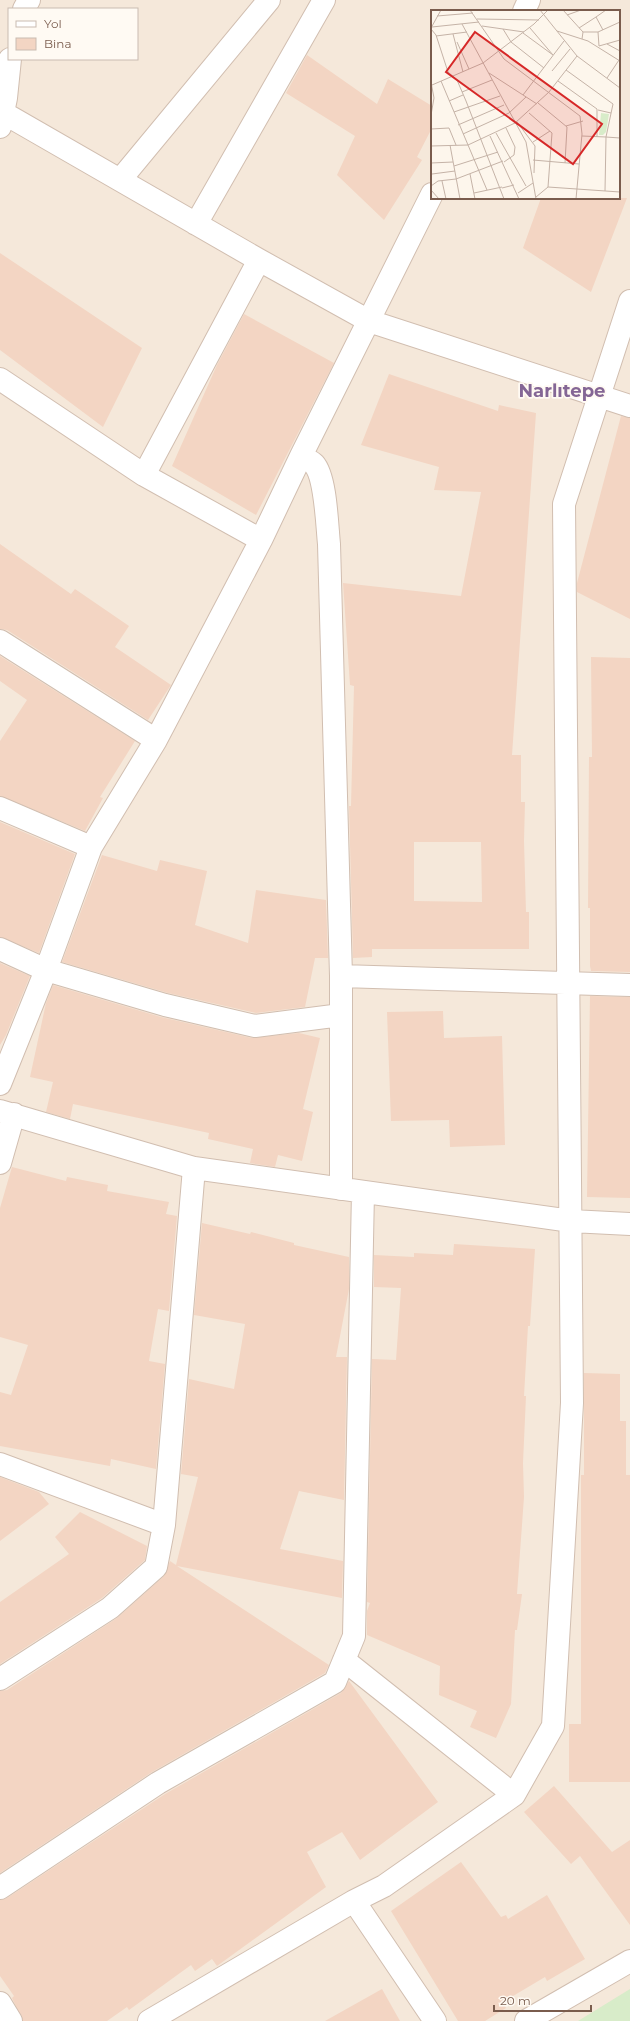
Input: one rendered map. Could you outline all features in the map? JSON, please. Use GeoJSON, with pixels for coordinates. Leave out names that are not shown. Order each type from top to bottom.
{"type":"FeatureCollection","features":[{"type":"Feature","properties":{"kind":"street"},"geometry":{"type":"LineString","coordinates":[[120,180],[269,0]]}},
{"type":"Feature","properties":{"kind":"street"},"geometry":{"type":"LineString","coordinates":[[196,224],[324,0]]}},
{"type":"Feature","properties":{"kind":"street"},"geometry":{"type":"LineString","coordinates":[[524,10],[529,0]]}},
{"type":"Feature","properties":{"kind":"street"},"geometry":{"type":"LineString","coordinates":[[10,60],[1,117],[120,180],[369,321],[630,406]]}},
{"type":"Feature","properties":{"kind":"street"},"geometry":{"type":"LineString","coordinates":[[0,1084],[46,970],[91,847],[156,740],[261,540],[301,456],[431,196]]}},
{"type":"Feature","properties":{"kind":"street"},"geometry":{"type":"LineString","coordinates":[[144,475],[259,260]]}},
{"type":"Feature","properties":{"kind":"street"},"geometry":{"type":"LineString","coordinates":[[149,2021],[354,1901],[384,1886],[514,1795],[553,1726],[572,1403],[564,504],[630,301]]}},
{"type":"Feature","properties":{"kind":"street"},"geometry":{"type":"LineString","coordinates":[[0,379],[144,475],[261,540]]}},
{"type":"Feature","properties":{"kind":"street"},"geometry":{"type":"LineString","coordinates":[[301,456],[314,464],[320,476],[324,496],[329,544],[341,976],[341,1189]]}},
{"type":"Feature","properties":{"kind":"street"},"geometry":{"type":"LineString","coordinates":[[0,641],[156,740]]}},
{"type":"Feature","properties":{"kind":"street"},"geometry":{"type":"LineString","coordinates":[[0,808],[91,847]]}},
{"type":"Feature","properties":{"kind":"street"},"geometry":{"type":"LineString","coordinates":[[0,950],[46,970],[165,1005],[255,1026],[341,1015]]}},
{"type":"Feature","properties":{"kind":"street"},"geometry":{"type":"LineString","coordinates":[[341,976],[630,985]]}},
{"type":"Feature","properties":{"kind":"street"},"geometry":{"type":"LineString","coordinates":[[0,1163],[7,1112],[194,1168],[571,1221],[630,1224]]}},
{"type":"Feature","properties":{"kind":"street"},"geometry":{"type":"LineString","coordinates":[[0,1679],[110,1608],[156,1567],[164,1525],[194,1168]]}},
{"type":"Feature","properties":{"kind":"street"},"geometry":{"type":"LineString","coordinates":[[0,1888],[158,1783],[335,1682],[354,1636],[363,1192]]}},
{"type":"Feature","properties":{"kind":"street"},"geometry":{"type":"LineString","coordinates":[[0,1464],[164,1525]]}},
{"type":"Feature","properties":{"kind":"street"},"geometry":{"type":"LineString","coordinates":[[344,1660],[514,1795]]}},
{"type":"Feature","properties":{"kind":"street"},"geometry":{"type":"LineString","coordinates":[[354,1901],[435,2021]]}},
{"type":"Feature","properties":{"kind":"street"},"geometry":{"type":"LineString","coordinates":[[526,2021],[630,1961]]}},
{"type":"Feature","properties":{"kind":"street"},"geometry":{"type":"LineString","coordinates":[[0,2003],[11,2021]]}},
{"type":"Feature","properties":{"kind":"shaded area"},"geometry":{"type":"Polygon","coordinates":[[[0,0],[630,0],[630,2021],[0,2021],[0,0]]]}},
{"type":"Feature","properties":{"kind":"green space"},"geometry":{"type":"Polygon","coordinates":[[[630,1989],[630,2021],[578,2021],[630,1989]]]}},
{"type":"Feature","properties":{"kind":"building"},"geometry":{"type":"Polygon","coordinates":[[[307,55],[377,104],[388,79],[431,105],[431,130],[417,157],[422,160],[384,220],[337,175],[355,136],[286,93],[307,55]]]}},
{"type":"Feature","properties":{"kind":"building"},"geometry":{"type":"Polygon","coordinates":[[[627,198],[591,292],[523,248],[541,199],[627,198]]]}},
{"type":"Feature","properties":{"kind":"building"},"geometry":{"type":"Polygon","coordinates":[[[0,253],[142,348],[103,427],[0,350],[0,253]]]}},
{"type":"Feature","properties":{"kind":"building"},"geometry":{"type":"Polygon","coordinates":[[[244,314],[334,363],[256,515],[172,466],[217,365],[244,314]]]}},
{"type":"Feature","properties":{"kind":"building"},"geometry":{"type":"Polygon","coordinates":[[[389,374],[498,411],[499,405],[536,413],[512,755],[521,755],[521,802],[525,802],[524,841],[526,912],[529,912],[529,949],[372,949],[372,957],[353,958],[349,806],[351,806],[354,686],[350,685],[343,583],[461,596],[481,492],[434,490],[439,467],[361,445],[389,374]],[[414,842],[414,901],[482,902],[481,842],[414,842]]]}},
{"type":"Feature","properties":{"kind":"building"},"geometry":{"type":"Polygon","coordinates":[[[621,416],[630,418],[630,619],[577,592],[577,583],[621,416]]]}},
{"type":"Feature","properties":{"kind":"building"},"geometry":{"type":"Polygon","coordinates":[[[0,544],[71,594],[75,589],[129,626],[115,647],[171,685],[148,720],[7,630],[0,629],[0,544]]]}},
{"type":"Feature","properties":{"kind":"building"},"geometry":{"type":"Polygon","coordinates":[[[0,656],[135,741],[100,797],[103,798],[85,831],[0,796],[0,741],[27,700],[0,681],[0,656]]]}},
{"type":"Feature","properties":{"kind":"building"},"geometry":{"type":"Polygon","coordinates":[[[591,657],[630,658],[630,972],[591,971],[590,966],[590,908],[588,908],[589,757],[592,757],[591,657]]]}},
{"type":"Feature","properties":{"kind":"building"},"geometry":{"type":"Polygon","coordinates":[[[0,822],[75,854],[39,953],[0,937],[0,822]]]}},
{"type":"Feature","properties":{"kind":"building"},"geometry":{"type":"Polygon","coordinates":[[[102,855],[157,871],[160,860],[207,871],[195,925],[248,943],[256,890],[326,900],[328,958],[315,958],[305,1007],[256,1013],[168,993],[62,962],[102,855]]]}},
{"type":"Feature","properties":{"kind":"building"},"geometry":{"type":"Polygon","coordinates":[[[0,963],[30,976],[6,1035],[0,1045],[0,963]]]}},
{"type":"Feature","properties":{"kind":"building"},"geometry":{"type":"Polygon","coordinates":[[[53,985],[161,1017],[252,1038],[299,1033],[320,1038],[303,1109],[313,1112],[302,1161],[278,1155],[275,1167],[250,1163],[253,1149],[208,1139],[209,1133],[73,1104],[70,1119],[46,1112],[53,1082],[30,1077],[46,1003],[53,985]]]}},
{"type":"Feature","properties":{"kind":"building"},"geometry":{"type":"Polygon","coordinates":[[[590,996],[630,997],[630,1198],[587,1197],[590,996]]]}},
{"type":"Feature","properties":{"kind":"building"},"geometry":{"type":"Polygon","coordinates":[[[443,1011],[444,1038],[502,1036],[505,1145],[450,1147],[449,1120],[391,1121],[387,1012],[443,1011]]]}},
{"type":"Feature","properties":{"kind":"building"},"geometry":{"type":"Polygon","coordinates":[[[12,1167],[66,1181],[67,1177],[108,1185],[107,1191],[169,1202],[166,1214],[177,1216],[169,1311],[158,1309],[149,1361],[165,1364],[156,1469],[111,1459],[110,1466],[0,1446],[0,1392],[11,1395],[28,1345],[0,1337],[0,1208],[12,1167]]]}},
{"type":"Feature","properties":{"kind":"building"},"geometry":{"type":"Polygon","coordinates":[[[202,1223],[250,1234],[251,1232],[294,1243],[294,1245],[349,1257],[349,1289],[336,1357],[347,1357],[344,1500],[299,1491],[280,1549],[343,1561],[342,1598],[177,1566],[329,1665],[325,1673],[152,1772],[0,1873],[0,1691],[7,1690],[117,1618],[164,1576],[170,1561],[176,1565],[198,1477],[181,1474],[189,1379],[234,1389],[245,1324],[194,1315],[202,1223]]]}},
{"type":"Feature","properties":{"kind":"building"},"geometry":{"type":"Polygon","coordinates":[[[454,1244],[535,1249],[530,1326],[528,1326],[524,1396],[526,1396],[523,1463],[524,1497],[517,1594],[522,1594],[517,1630],[515,1630],[511,1704],[496,1738],[470,1727],[477,1711],[439,1695],[440,1666],[367,1635],[367,1611],[370,1603],[367,1602],[372,1359],[396,1360],[401,1288],[374,1287],[374,1255],[414,1257],[414,1253],[453,1255],[454,1244]]]}},
{"type":"Feature","properties":{"kind":"building"},"geometry":{"type":"Polygon","coordinates":[[[584,1373],[620,1374],[620,1421],[626,1421],[626,1475],[630,1475],[630,1782],[569,1782],[569,1724],[581,1724],[581,1475],[584,1475],[584,1373]]]}},
{"type":"Feature","properties":{"kind":"building"},"geometry":{"type":"Polygon","coordinates":[[[0,1477],[39,1492],[49,1504],[0,1541],[0,1477]]]}},
{"type":"Feature","properties":{"kind":"building"},"geometry":{"type":"Polygon","coordinates":[[[80,1512],[147,1546],[145,1560],[102,1598],[0,1664],[0,1602],[69,1554],[55,1537],[80,1512]]]}},
{"type":"Feature","properties":{"kind":"building"},"geometry":{"type":"Polygon","coordinates":[[[349,1681],[438,1802],[360,1860],[342,1832],[307,1852],[326,1887],[217,1966],[212,1959],[195,1971],[191,1965],[129,2010],[127,2007],[107,2021],[23,2021],[12,1998],[14,1996],[0,1976],[0,1900],[7,1898],[165,1794],[341,1693],[349,1681]]]}},
{"type":"Feature","properties":{"kind":"building"},"geometry":{"type":"Polygon","coordinates":[[[554,1786],[612,1852],[630,1840],[630,1925],[580,1856],[571,1864],[524,1812],[554,1786]]]}},
{"type":"Feature","properties":{"kind":"building"},"geometry":{"type":"Polygon","coordinates":[[[461,1862],[501,1917],[506,1915],[508,1919],[547,1895],[585,1959],[547,1981],[545,1977],[503,2002],[506,2008],[485,2021],[458,2021],[391,1911],[461,1862]]]}},
{"type":"Feature","properties":{"kind":"building"},"geometry":{"type":"Polygon","coordinates":[[[382,1989],[400,2021],[325,2021],[382,1989]]]}},
{"type":"Feature","properties":{"kind":"district","name":"Narlıtepe"},"geometry":{"type":"Point","coordinates":[562,391]}}]}
